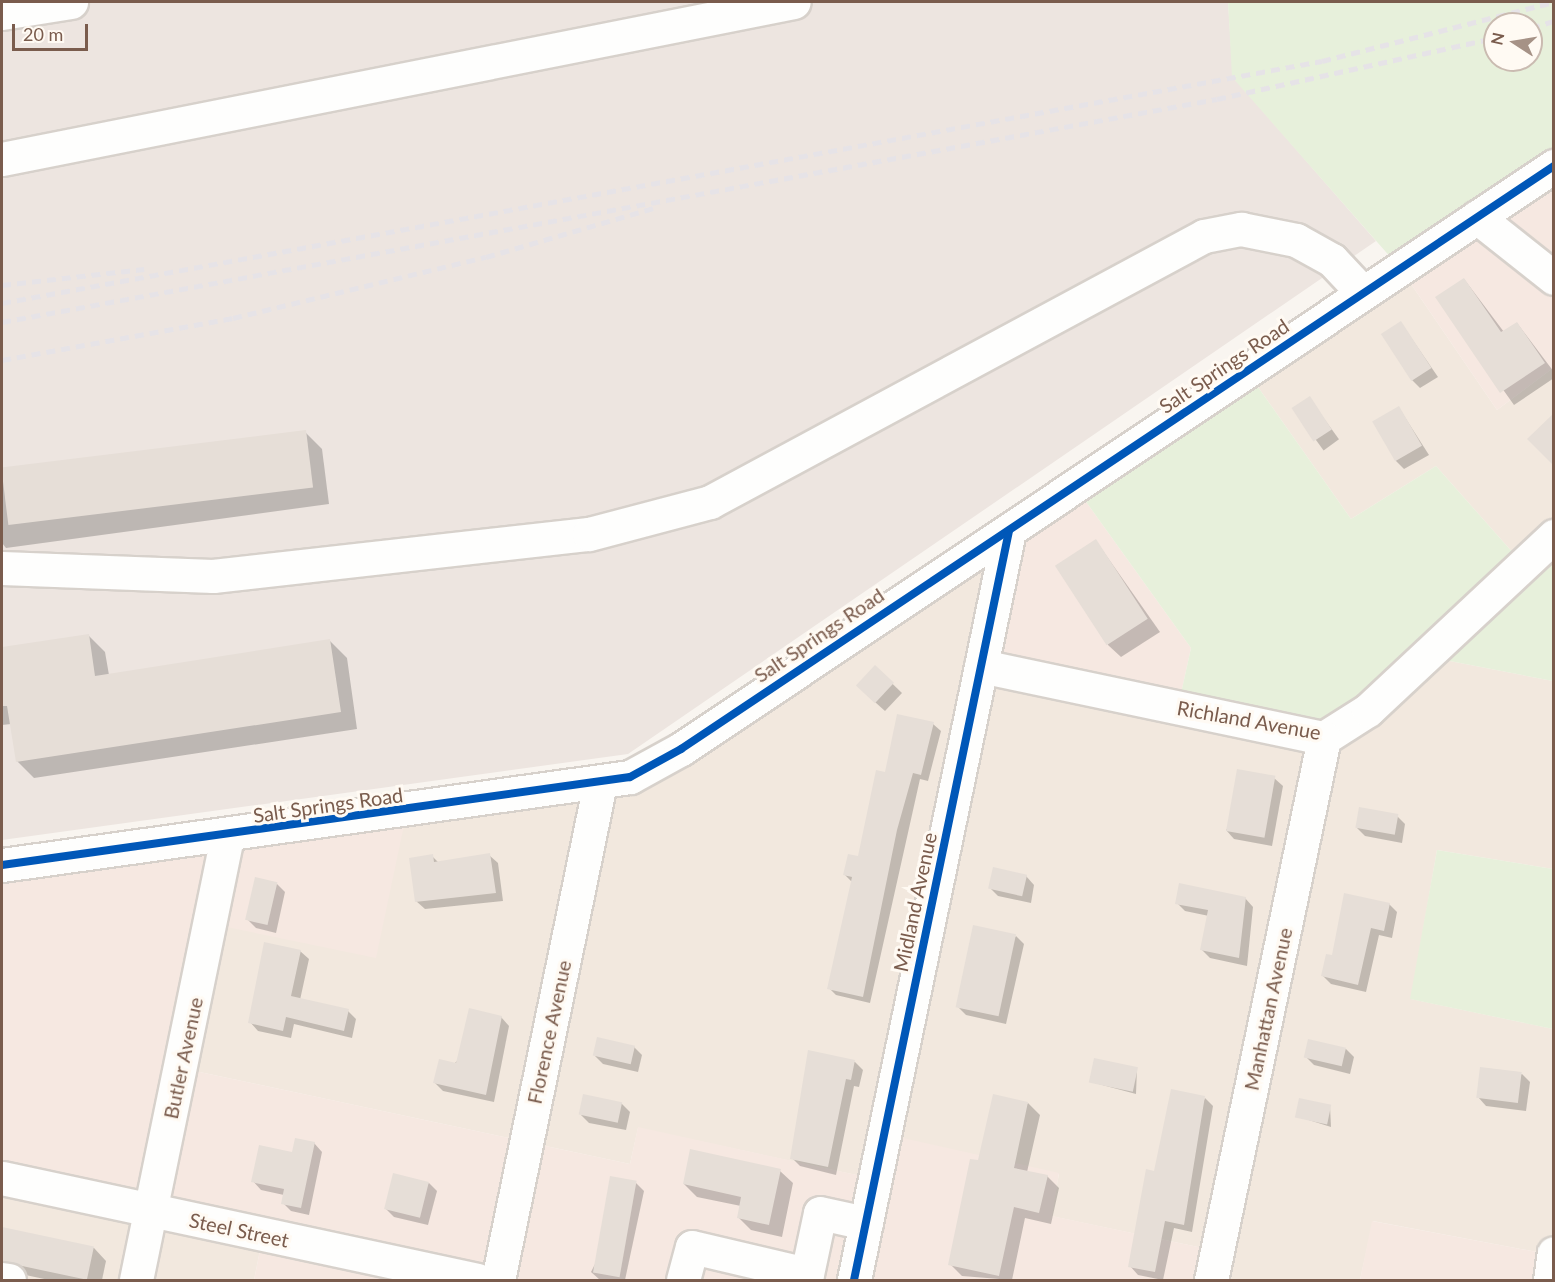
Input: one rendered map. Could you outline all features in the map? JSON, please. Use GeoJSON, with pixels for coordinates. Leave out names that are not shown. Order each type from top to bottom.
{"type":"FeatureCollection","features":[{"type":"Feature","properties":{"kind":"street"},"geometry":{"type":"LineString","coordinates":[[2,159],[794,2]]}},
{"type":"Feature","properties":{"kind":"street"},"geometry":{"type":"LineString","coordinates":[[2,13],[55,3]]}},
{"type":"Feature","properties":{"kind":"street","name":"Salt Springs Road"},"geometry":{"type":"LineString","coordinates":[[2,865],[630,777],[656,764],[1009,531],[1554,166]]}},
{"type":"Feature","properties":{"kind":"street"},"geometry":{"type":"LineString","coordinates":[[1477,217],[1554,278]]}},
{"type":"Feature","properties":{"kind":"street"},"geometry":{"type":"LineString","coordinates":[[2,568],[213,576],[589,534],[710,502],[1204,236],[1241,229],[1296,240],[1332,260],[1363,293]]}},
{"type":"Feature","properties":{"kind":"street","name":"Midland Avenue"},"geometry":{"type":"LineString","coordinates":[[854,1281],[1009,531]]}},
{"type":"Feature","properties":{"kind":"street","name":"Richland Avenue"},"geometry":{"type":"LineString","coordinates":[[981,666],[1324,738],[1368,710],[1554,536]]}},
{"type":"Feature","properties":{"kind":"street","name":"Manhattan Avenue"},"geometry":{"type":"LineString","coordinates":[[1211,1281],[1324,738]]}},
{"type":"Feature","properties":{"kind":"street","name":"Florence Avenue"},"geometry":{"type":"LineString","coordinates":[[498,1281],[600,783]]}},
{"type":"Feature","properties":{"kind":"street","name":"Butler Avenue"},"geometry":{"type":"LineString","coordinates":[[136,1281],[227,835]]}},
{"type":"Feature","properties":{"kind":"street","name":"Steel Street"},"geometry":{"type":"LineString","coordinates":[[2,1178],[477,1281]]}},
{"type":"Feature","properties":{"kind":"street"},"geometry":{"type":"LineString","coordinates":[[683,1281],[692,1247],[807,1274],[820,1213],[866,1222]]}},
{"type":"Feature","properties":{"kind":"street"},"geometry":{"type":"LineString","coordinates":[[1550,1281],[1554,1253]]}},
{"type":"Feature","properties":{"kind":"street"},"geometry":{"type":"LineString","coordinates":[[2,1279],[9,1281]]}},
{"type":"Feature","properties":{"kind":"shaded area"},"geometry":{"type":"Polygon","coordinates":[[[2,2],[1228,2],[1233,77],[1376,241],[628,754],[2,840],[2,2]]]}},
{"type":"Feature","properties":{"kind":"shaded area"},"geometry":{"type":"Polygon","coordinates":[[[1553,166],[1553,368],[1497,410],[1400,268],[1553,166]]]}},
{"type":"Feature","properties":{"kind":"shaded area"},"geometry":{"type":"Polygon","coordinates":[[[1400,268],[1497,410],[1553,368],[1553,536],[1522,563],[1436,466],[1351,519],[1246,370],[1400,268]]]}},
{"type":"Feature","properties":{"kind":"shaded area"},"geometry":{"type":"Polygon","coordinates":[[[1074,485],[1191,648],[1178,707],[981,666],[1009,531],[1074,485]]]}},
{"type":"Feature","properties":{"kind":"shaded area"},"geometry":{"type":"Polygon","coordinates":[[[1009,531],[981,666],[1324,738],[1424,656],[1553,681],[1553,869],[1437,850],[1411,999],[1553,1029],[1553,1255],[1373,1221],[1360,1280],[1211,1280],[1217,1251],[1051,1216],[1059,1174],[875,1179],[638,1128],[630,1164],[181,1068],[212,924],[407,811],[629,777],[1009,531]]]}},
{"type":"Feature","properties":{"kind":"shaded area"},"geometry":{"type":"Polygon","coordinates":[[[407,811],[376,958],[212,924],[181,1068],[630,1164],[638,1127],[875,1179],[885,1134],[1059,1173],[1052,1216],[1217,1251],[1211,1280],[254,1280],[263,1235],[2,1178],[2,865],[407,811]]]}},
{"type":"Feature","properties":{"kind":"shaded area"},"geometry":{"type":"Polygon","coordinates":[[[2,1178],[263,1235],[254,1280],[2,1280],[2,1178]]]}},
{"type":"Feature","properties":{"kind":"shaded area"},"geometry":{"type":"Polygon","coordinates":[[[1372,1221],[1553,1255],[1550,1280],[1360,1280],[1372,1221]]]}},
{"type":"Feature","properties":{"kind":"green space"},"geometry":{"type":"Polygon","coordinates":[[[1228,2],[1553,2],[1553,166],[1400,268],[1232,77],[1228,2]]]}},
{"type":"Feature","properties":{"kind":"green space"},"geometry":{"type":"Polygon","coordinates":[[[1246,370],[1351,519],[1436,466],[1522,563],[1553,536],[1553,681],[1424,656],[1345,726],[1178,707],[1191,648],[1074,485],[1246,370]]]}},
{"type":"Feature","properties":{"kind":"green space"},"geometry":{"type":"Polygon","coordinates":[[[1437,850],[1553,869],[1553,1029],[1410,999],[1437,850]]]}},
{"type":"Feature","properties":{"kind":"building"},"geometry":{"type":"Polygon","coordinates":[[[1464,278],[1501,332],[1517,322],[1545,363],[1500,393],[1435,297],[1464,278]]]}},
{"type":"Feature","properties":{"kind":"building"},"geometry":{"type":"Polygon","coordinates":[[[1401,321],[1431,368],[1411,381],[1381,334],[1401,321]]]}},
{"type":"Feature","properties":{"kind":"building"},"geometry":{"type":"Polygon","coordinates":[[[1310,396],[1332,430],[1313,442],[1292,408],[1310,396]]]}},
{"type":"Feature","properties":{"kind":"building"},"geometry":{"type":"Polygon","coordinates":[[[1399,406],[1422,446],[1395,461],[1372,422],[1399,406]]]}},
{"type":"Feature","properties":{"kind":"building"},"geometry":{"type":"Polygon","coordinates":[[[1554,413],[1554,466],[1527,439],[1554,413]]]}},
{"type":"Feature","properties":{"kind":"building"},"geometry":{"type":"Polygon","coordinates":[[[306,430],[313,488],[8,525],[2,467],[306,430]]]}},
{"type":"Feature","properties":{"kind":"building"},"geometry":{"type":"Polygon","coordinates":[[[1096,539],[1148,619],[1107,645],[1055,566],[1096,539]]]}},
{"type":"Feature","properties":{"kind":"building"},"geometry":{"type":"Polygon","coordinates":[[[89,634],[95,676],[330,639],[341,712],[16,762],[7,706],[2,706],[2,647],[89,634]]]}},
{"type":"Feature","properties":{"kind":"building"},"geometry":{"type":"Polygon","coordinates":[[[875,665],[894,683],[875,703],[856,685],[875,665]]]}},
{"type":"Feature","properties":{"kind":"building"},"geometry":{"type":"Polygon","coordinates":[[[897,714],[934,722],[921,775],[913,773],[897,830],[863,997],[827,989],[852,877],[843,875],[848,854],[858,856],[876,770],[885,772],[897,714]]]}},
{"type":"Feature","properties":{"kind":"building"},"geometry":{"type":"Polygon","coordinates":[[[1237,769],[1275,776],[1264,838],[1226,831],[1237,769]]]}},
{"type":"Feature","properties":{"kind":"building"},"geometry":{"type":"Polygon","coordinates":[[[1359,807],[1398,814],[1395,835],[1355,828],[1359,807]]]}},
{"type":"Feature","properties":{"kind":"building"},"geometry":{"type":"Polygon","coordinates":[[[490,853],[496,893],[415,902],[409,858],[433,854],[434,862],[490,853]]]}},
{"type":"Feature","properties":{"kind":"building"},"geometry":{"type":"Polygon","coordinates":[[[993,867],[1027,875],[1022,896],[988,888],[993,867]]]}},
{"type":"Feature","properties":{"kind":"building"},"geometry":{"type":"Polygon","coordinates":[[[255,877],[277,882],[268,925],[245,920],[255,877]]]}},
{"type":"Feature","properties":{"kind":"building"},"geometry":{"type":"Polygon","coordinates":[[[1179,883],[1246,897],[1239,958],[1200,950],[1208,910],[1175,904],[1179,883]]]}},
{"type":"Feature","properties":{"kind":"building"},"geometry":{"type":"Polygon","coordinates":[[[1344,893],[1390,903],[1384,931],[1371,928],[1358,985],[1321,976],[1326,954],[1332,955],[1344,893]]]}},
{"type":"Feature","properties":{"kind":"building"},"geometry":{"type":"Polygon","coordinates":[[[973,925],[1016,934],[999,1016],[956,1007],[973,925]]]}},
{"type":"Feature","properties":{"kind":"building"},"geometry":{"type":"Polygon","coordinates":[[[264,942],[301,950],[291,996],[349,1009],[344,1031],[286,1017],[283,1031],[248,1023],[264,942]]]}},
{"type":"Feature","properties":{"kind":"building"},"geometry":{"type":"Polygon","coordinates":[[[469,1008],[502,1016],[486,1095],[433,1083],[439,1059],[456,1063],[469,1008]]]}},
{"type":"Feature","properties":{"kind":"building"},"geometry":{"type":"Polygon","coordinates":[[[597,1037],[635,1046],[631,1064],[593,1056],[597,1037]]]}},
{"type":"Feature","properties":{"kind":"building"},"geometry":{"type":"Polygon","coordinates":[[[1308,1039],[1346,1048],[1342,1066],[1304,1058],[1308,1039]]]}},
{"type":"Feature","properties":{"kind":"building"},"geometry":{"type":"Polygon","coordinates":[[[808,1050],[855,1060],[851,1080],[846,1079],[828,1167],[790,1159],[808,1050]]]}},
{"type":"Feature","properties":{"kind":"building"},"geometry":{"type":"Polygon","coordinates":[[[1094,1058],[1138,1067],[1133,1092],[1089,1082],[1094,1058]]]}},
{"type":"Feature","properties":{"kind":"building"},"geometry":{"type":"Polygon","coordinates":[[[1480,1067],[1522,1072],[1518,1103],[1476,1098],[1480,1067]]]}},
{"type":"Feature","properties":{"kind":"building"},"geometry":{"type":"Polygon","coordinates":[[[1171,1089],[1205,1096],[1184,1225],[1165,1221],[1155,1272],[1128,1267],[1146,1169],[1154,1171],[1171,1089]]]}},
{"type":"Feature","properties":{"kind":"building"},"geometry":{"type":"Polygon","coordinates":[[[583,1094],[622,1102],[618,1123],[579,1115],[583,1094]]]}},
{"type":"Feature","properties":{"kind":"building"},"geometry":{"type":"Polygon","coordinates":[[[993,1094],[1028,1102],[1014,1168],[1048,1175],[1039,1213],[1014,1207],[999,1276],[948,1265],[970,1159],[978,1160],[993,1094]]]}},
{"type":"Feature","properties":{"kind":"building"},"geometry":{"type":"Polygon","coordinates":[[[1299,1098],[1331,1105],[1327,1124],[1295,1118],[1299,1098]]]}},
{"type":"Feature","properties":{"kind":"building"},"geometry":{"type":"Polygon","coordinates":[[[295,1138],[315,1142],[301,1208],[281,1204],[284,1189],[251,1182],[259,1145],[292,1152],[295,1138]]]}},
{"type":"Feature","properties":{"kind":"building"},"geometry":{"type":"Polygon","coordinates":[[[690,1149],[781,1169],[769,1225],[737,1218],[741,1197],[683,1184],[690,1149]]]}},
{"type":"Feature","properties":{"kind":"building"},"geometry":{"type":"Polygon","coordinates":[[[393,1173],[429,1182],[420,1218],[384,1209],[393,1173]]]}},
{"type":"Feature","properties":{"kind":"building"},"geometry":{"type":"Polygon","coordinates":[[[610,1176],[637,1181],[620,1277],[593,1273],[610,1176]]]}},
{"type":"Feature","properties":{"kind":"building"},"geometry":{"type":"Polygon","coordinates":[[[2,1227],[94,1247],[87,1280],[2,1262],[2,1227]]]}},
{"type":"Feature","properties":{"kind":"railway"},"geometry":{"type":"LineString","coordinates":[[2,303],[1322,61],[1554,2]]}},
{"type":"Feature","properties":{"kind":"railway"},"geometry":{"type":"LineString","coordinates":[[1543,24],[1554,21]]}},
{"type":"Feature","properties":{"kind":"railway"},"geometry":{"type":"LineString","coordinates":[[2,322],[1217,99],[1483,41]]}},
{"type":"Feature","properties":{"kind":"railway"},"geometry":{"type":"LineString","coordinates":[[2,360],[233,318],[486,257],[654,208]]}},
{"type":"Feature","properties":{"kind":"railway"},"geometry":{"type":"LineString","coordinates":[[2,285],[144,269]]}},
{"type":"Feature","properties":{"kind":"cycle path"},"geometry":{"type":"LineString","coordinates":[[2,865],[630,777],[681,749],[1554,166]]}},
{"type":"Feature","properties":{"kind":"cycle path"},"geometry":{"type":"LineString","coordinates":[[854,1280],[1009,531]]}}]}
